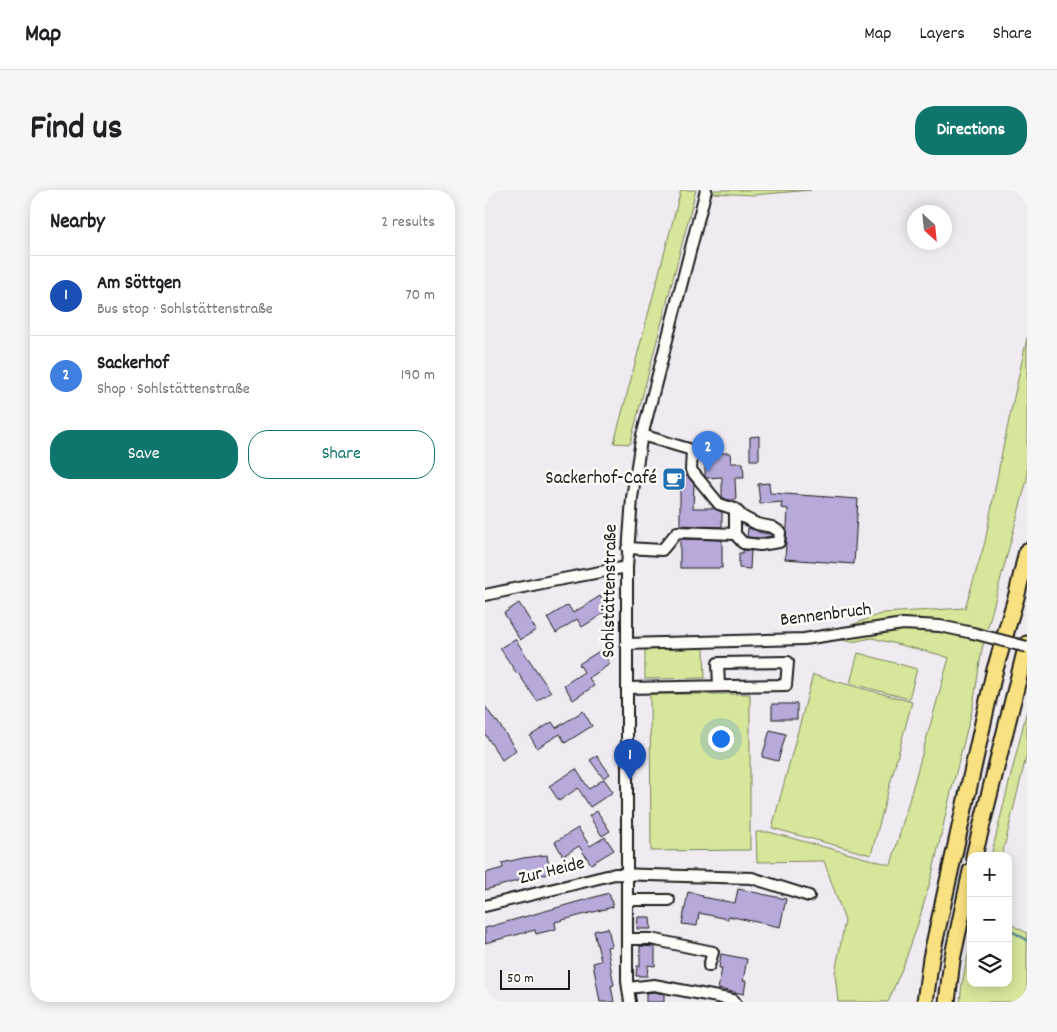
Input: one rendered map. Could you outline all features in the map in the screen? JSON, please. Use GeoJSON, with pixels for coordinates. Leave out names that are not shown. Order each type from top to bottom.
{"type":"FeatureCollection","features":[{"type":"Feature","properties":{"kind":"highway"},"geometry":{"type":"LineString","coordinates":[[925,1002],[931,958],[994,672],[1027,552]]}},
{"type":"Feature","properties":{"kind":"highway"},"geometry":{"type":"LineString","coordinates":[[975,852],[1027,646]]}},
{"type":"Feature","properties":{"kind":"highway"},"geometry":{"type":"LineString","coordinates":[[947,1002],[952,960],[967,890]]}},
{"type":"Feature","properties":{"kind":"street","name":"Sohlstättenstraße"},"geometry":{"type":"LineString","coordinates":[[630,1002],[627,939],[627,548],[632,498],[642,435],[706,190]]}},
{"type":"Feature","properties":{"kind":"street"},"geometry":{"type":"LineString","coordinates":[[642,435],[692,450],[691,470],[719,504],[735,509],[743,517],[757,524],[772,526],[779,532],[779,542],[760,545],[743,543],[735,534],[735,509]]}},
{"type":"Feature","properties":{"kind":"street"},"geometry":{"type":"LineString","coordinates":[[627,548],[662,550],[677,532],[735,534]]}},
{"type":"Feature","properties":{"kind":"street"},"geometry":{"type":"LineString","coordinates":[[485,596],[627,567]]}},
{"type":"Feature","properties":{"kind":"street","name":"Bennenbruch"},"geometry":{"type":"LineString","coordinates":[[626,644],[804,639],[903,624],[940,626],[1027,646]]}},
{"type":"Feature","properties":{"kind":"street"},"geometry":{"type":"LineString","coordinates":[[627,688],[786,685],[788,662],[718,662],[719,686]]}},
{"type":"Feature","properties":{"kind":"street","name":"Zur Heide"},"geometry":{"type":"LineString","coordinates":[[485,906],[615,874],[752,878],[809,896]]}},
{"type":"Feature","properties":{"kind":"street"},"geometry":{"type":"LineString","coordinates":[[627,900],[669,900]]}},
{"type":"Feature","properties":{"kind":"street"},"geometry":{"type":"LineString","coordinates":[[627,939],[651,939],[713,952],[709,966]]}},
{"type":"Feature","properties":{"kind":"street"},"geometry":{"type":"LineString","coordinates":[[628,988],[654,986],[733,1000],[735,1002]]}},
{"type":"Feature","properties":{"kind":"green space"},"geometry":{"type":"Polygon","coordinates":[[[681,190],[696,190],[630,444],[614,443],[681,190]]]}},
{"type":"Feature","properties":{"kind":"green space"},"geometry":{"type":"Polygon","coordinates":[[[714,190],[811,190],[753,195],[713,193],[714,190]]]}},
{"type":"Feature","properties":{"kind":"green space"},"geometry":{"type":"Polygon","coordinates":[[[1027,338],[1027,480],[982,649],[973,706],[932,875],[917,927],[888,1002],[838,1002],[835,973],[845,921],[824,861],[757,862],[756,832],[769,832],[891,865],[949,658],[872,638],[851,642],[823,636],[883,613],[965,608],[985,542],[1027,338]]]}},
{"type":"Feature","properties":{"kind":"green space"},"geometry":{"type":"Polygon","coordinates":[[[704,648],[705,678],[645,679],[645,649],[704,648]]]}},
{"type":"Feature","properties":{"kind":"green space"},"geometry":{"type":"Polygon","coordinates":[[[858,653],[917,669],[909,699],[850,683],[858,653]]]}},
{"type":"Feature","properties":{"kind":"green space"},"geometry":{"type":"Polygon","coordinates":[[[813,675],[912,702],[871,855],[772,828],[813,675]]]}},
{"type":"Feature","properties":{"kind":"green space"},"geometry":{"type":"Polygon","coordinates":[[[650,694],[750,694],[750,850],[651,851],[650,694]]]}},
{"type":"Feature","properties":{"kind":"green space"},"geometry":{"type":"Polygon","coordinates":[[[1027,710],[1027,753],[1003,852],[992,852],[1027,710]]]}},
{"type":"Feature","properties":{"kind":"green space"},"geometry":{"type":"Polygon","coordinates":[[[1012,925],[1027,933],[1027,1002],[960,1002],[967,960],[967,987],[1012,987],[1012,925]]]}},
{"type":"Feature","properties":{"kind":"building"},"geometry":{"type":"Polygon","coordinates":[[[759,436],[759,460],[750,460],[750,437],[759,436]]]}},
{"type":"Feature","properties":{"kind":"building"},"geometry":{"type":"Polygon","coordinates":[[[712,453],[730,453],[731,463],[743,463],[744,478],[735,478],[736,500],[728,500],[722,497],[722,477],[706,478],[705,463],[712,463],[712,453]]]}},
{"type":"Feature","properties":{"kind":"building"},"geometry":{"type":"Polygon","coordinates":[[[680,476],[687,476],[694,484],[693,508],[713,508],[722,512],[722,527],[680,525],[680,476]]]}},
{"type":"Feature","properties":{"kind":"building"},"geometry":{"type":"Polygon","coordinates":[[[769,483],[770,493],[858,499],[854,564],[785,559],[788,509],[781,508],[782,502],[760,504],[758,484],[769,483]]]}},
{"type":"Feature","properties":{"kind":"building"},"geometry":{"type":"Polygon","coordinates":[[[748,528],[758,532],[773,536],[747,537],[748,528]]]}},
{"type":"Feature","properties":{"kind":"building"},"geometry":{"type":"Polygon","coordinates":[[[680,539],[722,540],[722,568],[680,568],[680,539]]]}},
{"type":"Feature","properties":{"kind":"building"},"geometry":{"type":"Polygon","coordinates":[[[743,550],[751,551],[750,569],[739,568],[739,553],[743,553],[743,550]]]}},
{"type":"Feature","properties":{"kind":"building"},"geometry":{"type":"Polygon","coordinates":[[[600,596],[609,610],[582,627],[577,619],[556,633],[547,618],[568,605],[573,613],[600,596]]]}},
{"type":"Feature","properties":{"kind":"building"},"geometry":{"type":"Polygon","coordinates":[[[519,603],[536,630],[520,640],[504,613],[519,603]]]}},
{"type":"Feature","properties":{"kind":"building"},"geometry":{"type":"Polygon","coordinates":[[[515,639],[551,692],[537,701],[500,648],[515,639]]]}},
{"type":"Feature","properties":{"kind":"building"},"geometry":{"type":"Polygon","coordinates":[[[601,650],[610,664],[589,678],[594,686],[573,700],[564,685],[584,672],[579,664],[601,650]]]}},
{"type":"Feature","properties":{"kind":"building"},"geometry":{"type":"Polygon","coordinates":[[[772,704],[797,704],[797,719],[772,719],[772,704]]]}},
{"type":"Feature","properties":{"kind":"building"},"geometry":{"type":"Polygon","coordinates":[[[485,706],[516,750],[502,760],[485,734],[485,706]]]}},
{"type":"Feature","properties":{"kind":"building"},"geometry":{"type":"Polygon","coordinates":[[[583,711],[592,726],[565,743],[560,734],[537,748],[530,736],[552,722],[556,728],[583,711]]]}},
{"type":"Feature","properties":{"kind":"building"},"geometry":{"type":"Polygon","coordinates":[[[770,730],[786,734],[778,761],[762,757],[770,730]]]}},
{"type":"Feature","properties":{"kind":"building"},"geometry":{"type":"Polygon","coordinates":[[[597,756],[610,774],[603,778],[590,760],[597,756]]]}},
{"type":"Feature","properties":{"kind":"building"},"geometry":{"type":"Polygon","coordinates":[[[576,769],[589,789],[604,779],[613,792],[590,807],[578,788],[559,801],[549,786],[576,769]]]}},
{"type":"Feature","properties":{"kind":"building"},"geometry":{"type":"Polygon","coordinates":[[[597,811],[610,831],[602,836],[589,816],[597,811]]]}},
{"type":"Feature","properties":{"kind":"building"},"geometry":{"type":"Polygon","coordinates":[[[578,828],[590,846],[605,837],[614,850],[591,864],[579,846],[563,856],[555,842],[578,828]]]}},
{"type":"Feature","properties":{"kind":"building"},"geometry":{"type":"Polygon","coordinates":[[[547,855],[550,874],[535,876],[485,890],[485,873],[503,868],[502,863],[547,855]]]}},
{"type":"Feature","properties":{"kind":"building"},"geometry":{"type":"Polygon","coordinates":[[[738,889],[786,899],[780,927],[728,916],[728,919],[699,913],[697,926],[682,924],[688,892],[703,895],[702,897],[735,903],[738,889]]]}},
{"type":"Feature","properties":{"kind":"building"},"geometry":{"type":"Polygon","coordinates":[[[609,893],[613,907],[555,922],[556,929],[536,934],[535,930],[485,943],[485,928],[609,893]]]}},
{"type":"Feature","properties":{"kind":"building"},"geometry":{"type":"Polygon","coordinates":[[[638,917],[650,917],[651,929],[637,929],[638,917]]]}},
{"type":"Feature","properties":{"kind":"building"},"geometry":{"type":"Polygon","coordinates":[[[608,928],[612,946],[607,947],[614,985],[611,986],[614,1002],[600,1002],[593,963],[601,961],[594,931],[608,928]]]}},
{"type":"Feature","properties":{"kind":"building"},"geometry":{"type":"Polygon","coordinates":[[[640,946],[655,947],[655,966],[648,965],[647,976],[636,976],[637,966],[640,966],[640,946]]]}},
{"type":"Feature","properties":{"kind":"building"},"geometry":{"type":"Polygon","coordinates":[[[721,954],[747,959],[743,981],[746,981],[744,994],[718,989],[722,968],[719,968],[721,954]]]}},
{"type":"Feature","properties":{"kind":"building"},"geometry":{"type":"Polygon","coordinates":[[[646,993],[664,994],[664,1002],[646,1002],[646,993]]]}},
{"type":"Feature","properties":{"kind":"waterway"},"geometry":{"type":"LineString","coordinates":[[1012,931],[1027,940]]}},
{"type":"Feature","properties":{"kind":"place","name":"Sackerhof"},"geometry":{"type":"Point","coordinates":[708,472]}},
{"type":"Feature","properties":{"kind":"place","name":"Sackerhof-Café"},"geometry":{"type":"Point","coordinates":[674,479]}},
{"type":"Feature","properties":{"kind":"place","name":"Am Söttgen"},"geometry":{"type":"Point","coordinates":[630,780]}}]}
